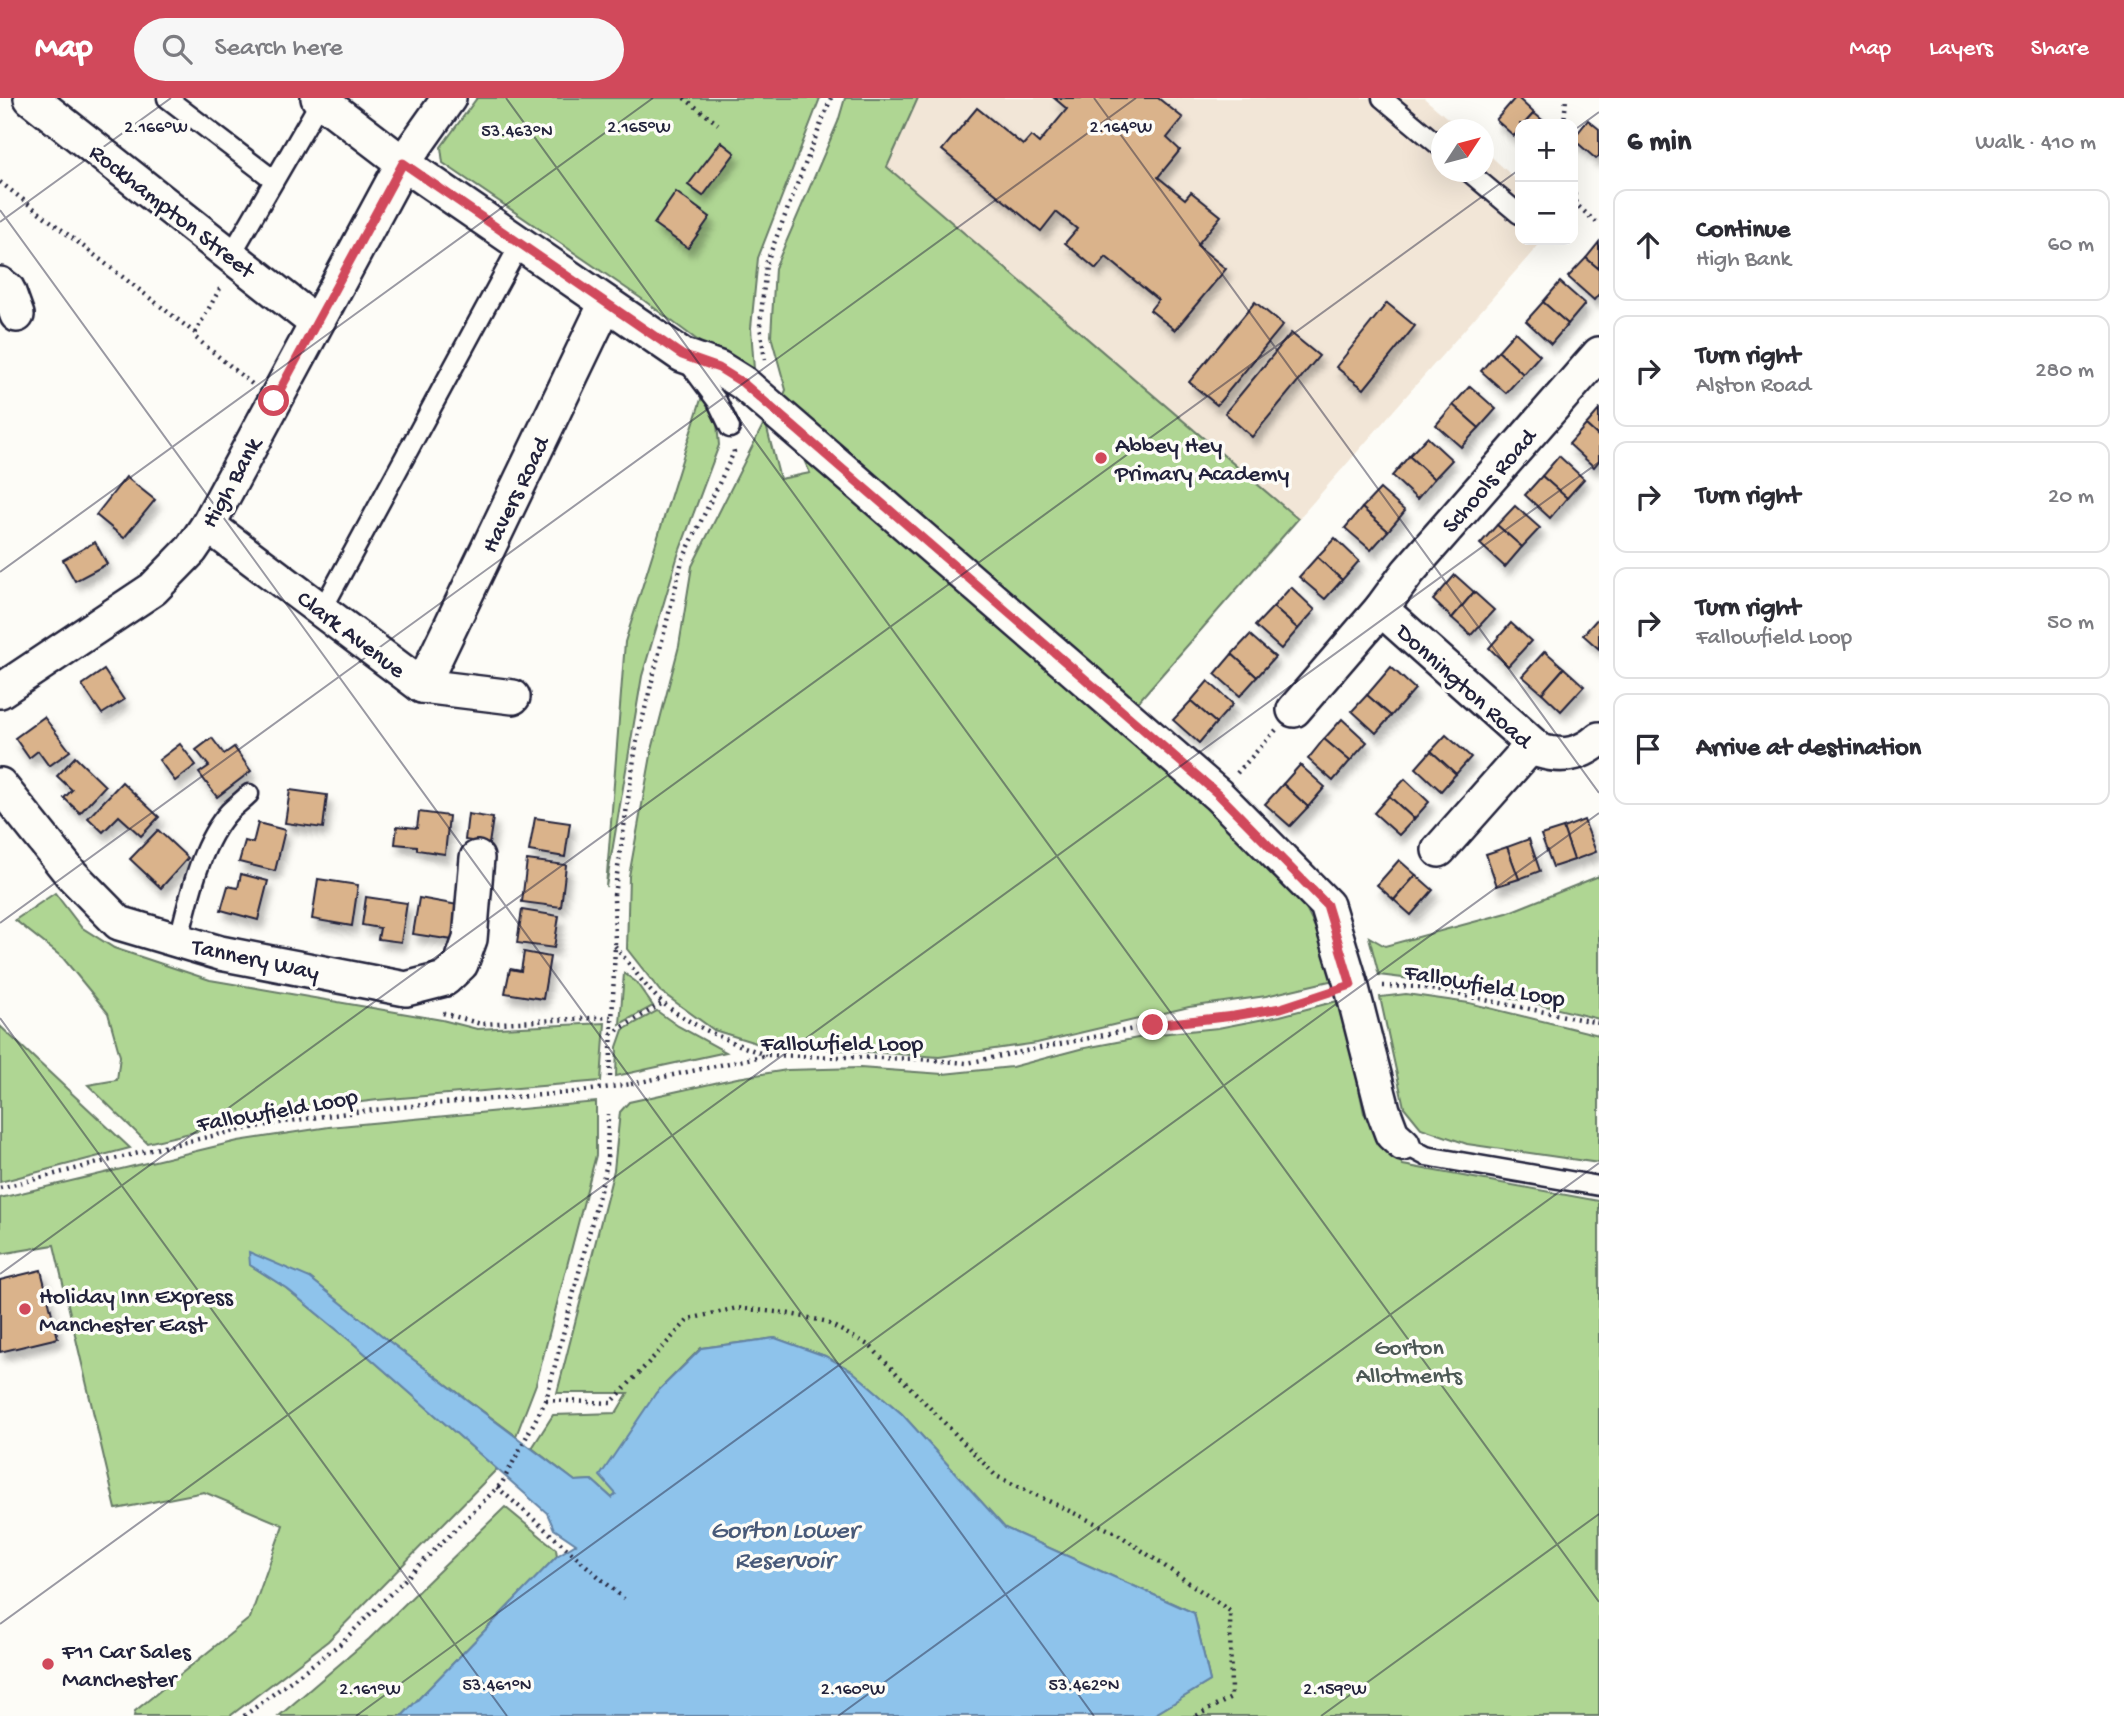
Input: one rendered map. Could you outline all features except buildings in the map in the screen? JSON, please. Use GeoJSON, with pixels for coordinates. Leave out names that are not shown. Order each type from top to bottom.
{"type":"FeatureCollection","features":[{"type":"Feature","properties":{"kind":"street","name":"Rockhampton Street"},"geometry":{"type":"LineString","coordinates":[[30,98],[316,323]]}},
{"type":"Feature","properties":{"kind":"street","name":"High Bank"},"geometry":{"type":"LineString","coordinates":[[0,691],[153,590],[191,550],[208,525],[403,163],[449,98]]}},
{"type":"Feature","properties":{"kind":"street"},"geometry":{"type":"LineString","coordinates":[[319,99],[403,163],[682,355],[719,368],[743,383],[1218,794],[1327,905],[1351,985],[1383,1111],[1392,1134],[1404,1144]]}},
{"type":"Feature","properties":{"kind":"street"},"geometry":{"type":"LineString","coordinates":[[0,284],[8,290],[17,315]]}},
{"type":"Feature","properties":{"kind":"street","name":"Havers Road"},"geometry":{"type":"LineString","coordinates":[[422,686],[606,303]]}},
{"type":"Feature","properties":{"kind":"street","name":"Schools Road"},"geometry":{"type":"LineString","coordinates":[[1294,710],[1381,609],[1408,572],[1599,354]]}},
{"type":"Feature","properties":{"kind":"street","name":"Clark Avenue"},"geometry":{"type":"LineString","coordinates":[[208,525],[422,686],[513,698]]}},
{"type":"Feature","properties":{"kind":"street","name":"Donnington Road"},"geometry":{"type":"LineString","coordinates":[[1381,609],[1542,750]]}},
{"type":"Feature","properties":{"kind":"street"},"geometry":{"type":"LineString","coordinates":[[1439,850],[1542,750],[1577,754],[1599,739]]}},
{"type":"Feature","properties":{"kind":"street","name":"Tannery Way"},"geometry":{"type":"LineString","coordinates":[[0,785],[71,874],[119,923],[220,953],[406,989],[445,979],[461,964],[470,939],[477,858]]}},
{"type":"Feature","properties":{"kind":"lane"},"geometry":{"type":"LineString","coordinates":[[167,98],[274,180]]}},
{"type":"Feature","properties":{"kind":"lane"},"geometry":{"type":"LineString","coordinates":[[1382,98],[1431,140]]}},
{"type":"Feature","properties":{"kind":"lane"},"geometry":{"type":"LineString","coordinates":[[231,256],[319,99]]}},
{"type":"Feature","properties":{"kind":"lane"},"geometry":{"type":"LineString","coordinates":[[1481,182],[1515,211]]}},
{"type":"Feature","properties":{"kind":"lane"},"geometry":{"type":"LineString","coordinates":[[322,610],[520,244]]}},
{"type":"Feature","properties":{"kind":"lane"},"geometry":{"type":"LineString","coordinates":[[682,355],[717,401],[730,428]]}},
{"type":"Feature","properties":{"kind":"lane"},"geometry":{"type":"LineString","coordinates":[[178,942],[195,878],[211,841],[227,814],[249,794]]}},
{"type":"Feature","properties":{"kind":"lane"},"geometry":{"type":"LineString","coordinates":[[1404,1144],[1426,1156],[1599,1186]]}},
{"type":"Feature","properties":{"kind":"path"},"geometry":{"type":"LineString","coordinates":[[684,98],[718,124]]}},
{"type":"Feature","properties":{"kind":"path"},"geometry":{"type":"LineString","coordinates":[[766,367],[760,326],[766,264],[831,98]]}},
{"type":"Feature","properties":{"kind":"path"},"geometry":{"type":"LineString","coordinates":[[1564,119],[1566,98]]}},
{"type":"Feature","properties":{"kind":"path"},"geometry":{"type":"LineString","coordinates":[[0,182],[195,333],[196,338],[274,401]]}},
{"type":"Feature","properties":{"kind":"path"},"geometry":{"type":"LineString","coordinates":[[1578,206],[1599,225]]}},
{"type":"Feature","properties":{"kind":"path"},"geometry":{"type":"LineString","coordinates":[[195,333],[229,273],[231,256]]}},
{"type":"Feature","properties":{"kind":"path"},"geometry":{"type":"LineString","coordinates":[[610,1077],[614,895],[636,745],[682,561],[734,452],[730,428]]}},
{"type":"Feature","properties":{"kind":"path"},"geometry":{"type":"LineString","coordinates":[[1218,794],[1294,710]]}},
{"type":"Feature","properties":{"kind":"path"},"geometry":{"type":"LineString","coordinates":[[615,945],[663,1003],[724,1040],[767,1055]]}},
{"type":"Feature","properties":{"kind":"path","name":"Fallowfield Loop"},"geometry":{"type":"LineString","coordinates":[[0,1188],[191,1141],[290,1121],[578,1092],[631,1084],[767,1055],[967,1062],[1153,1025],[1281,1008],[1351,985],[1421,987],[1599,1023]]}},
{"type":"Feature","properties":{"kind":"path"},"geometry":{"type":"LineString","coordinates":[[611,1035],[663,1003]]}},
{"type":"Feature","properties":{"kind":"path"},"geometry":{"type":"LineString","coordinates":[[244,1716],[340,1644],[502,1483],[546,1400],[607,1164],[608,1114]]}},
{"type":"Feature","properties":{"kind":"path"},"geometry":{"type":"LineString","coordinates":[[546,1400],[611,1403],[689,1319],[737,1308],[785,1313],[824,1321],[870,1346],[996,1476],[1118,1534],[1230,1611],[1231,1698],[1196,1716]]}},
{"type":"Feature","properties":{"kind":"path"},"geometry":{"type":"LineString","coordinates":[[497,1488],[624,1599]]}},
{"type":"Feature","properties":{"kind":"shaded area","name":"Abbey Hey Primary Academy"},"geometry":{"type":"Polygon","coordinates":[[[918,98],[1424,98],[1448,119],[1431,119],[1431,182],[1494,182],[1494,159],[1515,178],[1515,245],[1539,245],[1131,710],[783,397],[918,98]]]}},
{"type":"Feature","properties":{"kind":"green space"},"geometry":{"type":"Polygon","coordinates":[[[477,98],[820,98],[758,258],[751,328],[755,383],[642,299],[443,163],[441,147],[477,98]]]}},
{"type":"Feature","properties":{"kind":"green space"},"geometry":{"type":"Polygon","coordinates":[[[845,98],[918,98],[887,167],[1298,519],[1131,710],[783,397],[786,390],[771,336],[775,268],[838,122],[845,98]]]}},
{"type":"Feature","properties":{"kind":"green space"},"geometry":{"type":"Polygon","coordinates":[[[702,396],[717,424],[719,445],[678,555],[642,676],[606,887],[625,642],[702,396]]]}},
{"type":"Feature","properties":{"kind":"green space"},"geometry":{"type":"Polygon","coordinates":[[[765,421],[780,479],[810,473],[794,438],[1167,764],[1302,901],[1317,931],[1334,980],[1266,996],[1189,1007],[1037,1043],[939,1057],[759,1044],[714,1030],[660,991],[627,949],[629,876],[652,750],[679,646],[692,566],[765,421]]]}},
{"type":"Feature","properties":{"kind":"green space"},"geometry":{"type":"Polygon","coordinates":[[[1599,876],[1599,1019],[1459,985],[1379,975],[1369,937],[1385,946],[1507,913],[1599,876]]]}},
{"type":"Feature","properties":{"kind":"green space"},"geometry":{"type":"Polygon","coordinates":[[[55,893],[81,927],[114,948],[210,980],[442,1020],[477,1029],[605,1023],[601,1081],[378,1100],[286,1111],[147,1143],[88,1085],[117,1080],[120,1056],[108,1013],[63,958],[15,920],[55,893]]]}},
{"type":"Feature","properties":{"kind":"green space"},"geometry":{"type":"Polygon","coordinates":[[[624,973],[636,982],[653,1006],[620,1024],[624,973]]]}},
{"type":"Feature","properties":{"kind":"green space"},"geometry":{"type":"Polygon","coordinates":[[[1406,994],[1469,1003],[1599,1035],[1599,1163],[1467,1144],[1421,1128],[1404,1107],[1380,997],[1406,994]]]}},
{"type":"Feature","properties":{"kind":"green space","name":"Gorton Allotments"},"geometry":{"type":"Polygon","coordinates":[[[1341,1000],[1364,1113],[1403,1165],[1599,1201],[1599,1716],[1152,1716],[1210,1681],[1194,1613],[1005,1528],[902,1414],[852,1371],[825,1356],[775,1338],[701,1348],[656,1393],[616,1495],[612,1498],[592,1480],[575,1481],[532,1448],[553,1415],[616,1413],[628,1393],[557,1393],[614,1170],[620,1112],[629,1102],[787,1070],[860,1068],[943,1074],[1012,1067],[1080,1049],[1159,1034],[1218,1028],[1341,1000]]]}},
{"type":"Feature","properties":{"kind":"green space"},"geometry":{"type":"Polygon","coordinates":[[[657,1011],[678,1026],[726,1052],[616,1076],[617,1047],[623,1030],[657,1011]]]}},
{"type":"Feature","properties":{"kind":"green space"},"geometry":{"type":"Polygon","coordinates":[[[0,1026],[130,1148],[0,1182],[0,1026]]]}},
{"type":"Feature","properties":{"kind":"green space"},"geometry":{"type":"Polygon","coordinates":[[[596,1102],[596,1155],[536,1384],[516,1436],[310,1278],[250,1265],[286,1288],[353,1343],[497,1469],[328,1641],[230,1716],[134,1716],[135,1711],[250,1618],[283,1525],[204,1492],[116,1509],[54,1245],[0,1254],[0,1198],[238,1141],[329,1127],[596,1102]]]}},
{"type":"Feature","properties":{"kind":"green space"},"geometry":{"type":"Polygon","coordinates":[[[505,1507],[556,1549],[557,1556],[402,1716],[279,1716],[369,1639],[505,1507]]]}},
{"type":"Feature","properties":{"kind":"water","name":"Gorton Lower Reservoir"},"geometry":{"type":"Polygon","coordinates":[[[249,1252],[310,1278],[390,1342],[575,1481],[592,1480],[612,1498],[616,1494],[600,1476],[656,1393],[702,1348],[775,1338],[825,1356],[852,1371],[902,1414],[1005,1528],[1194,1613],[1210,1681],[1152,1716],[402,1716],[557,1556],[576,1544],[554,1529],[547,1513],[353,1343],[286,1288],[250,1265],[249,1252]]]}},
{"type":"Feature","properties":{"kind":"place","name":"Abbey Hey Primary Academy"},"geometry":{"type":"Point","coordinates":[1101,458]}},
{"type":"Feature","properties":{"kind":"place","name":"Holiday Inn Express Manchester East"},"geometry":{"type":"Point","coordinates":[25,1309]}},
{"type":"Feature","properties":{"kind":"place","name":"F11 Car Sales Manchester"},"geometry":{"type":"Point","coordinates":[48,1664]}},
{"type":"Feature","properties":{"kind":"route"},"geometry":{"type":"LineString","coordinates":[[274,401],[403,163],[682,355],[719,368],[743,383],[1218,794],[1327,905],[1351,985],[1281,1008],[1153,1025]]}}]}
